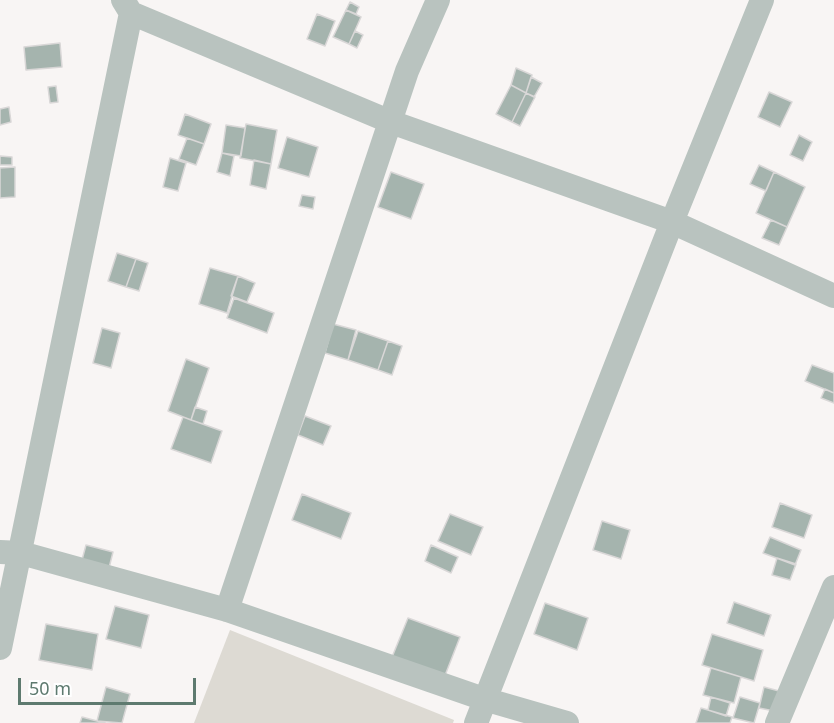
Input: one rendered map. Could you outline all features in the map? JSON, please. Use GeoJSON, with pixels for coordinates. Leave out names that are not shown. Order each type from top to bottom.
{"type":"FeatureCollection","features":[{"type":"Feature","properties":{"kind":"street"},"geometry":{"type":"LineString","coordinates":[[227,610],[407,71],[438,0]]}},
{"type":"Feature","properties":{"kind":"street"},"geometry":{"type":"LineString","coordinates":[[476,723],[672,222],[762,0]]}},
{"type":"Feature","properties":{"kind":"street"},"geometry":{"type":"LineString","coordinates":[[0,648],[10,553],[127,6],[390,122],[672,222],[834,296]]}},
{"type":"Feature","properties":{"kind":"street"},"geometry":{"type":"LineString","coordinates":[[10,553],[227,610],[484,699],[567,723]]}},
{"type":"Feature","properties":{"kind":"street"},"geometry":{"type":"LineString","coordinates":[[777,723],[834,586]]}},
{"type":"Feature","properties":{"kind":"shaded area"},"geometry":{"type":"Polygon","coordinates":[[[230,630],[454,720],[453,723],[194,723],[230,630]]]}},
{"type":"Feature","properties":{"kind":"building"},"geometry":{"type":"Polygon","coordinates":[[[350,2],[359,7],[356,14],[346,10],[350,2]]]}},
{"type":"Feature","properties":{"kind":"building"},"geometry":{"type":"Polygon","coordinates":[[[346,10],[361,17],[349,44],[333,37],[346,10]]]}},
{"type":"Feature","properties":{"kind":"building"},"geometry":{"type":"Polygon","coordinates":[[[317,14],[335,21],[325,46],[307,39],[317,14]]]}},
{"type":"Feature","properties":{"kind":"building"},"geometry":{"type":"Polygon","coordinates":[[[355,31],[363,35],[357,48],[349,44],[355,31]]]}},
{"type":"Feature","properties":{"kind":"building"},"geometry":{"type":"Polygon","coordinates":[[[60,43],[62,67],[26,70],[24,47],[60,43]]]}},
{"type":"Feature","properties":{"kind":"building"},"geometry":{"type":"Polygon","coordinates":[[[516,68],[532,75],[526,93],[511,85],[516,68]]]}},
{"type":"Feature","properties":{"kind":"building"},"geometry":{"type":"Polygon","coordinates":[[[531,77],[542,83],[534,97],[526,93],[531,77]]]}},
{"type":"Feature","properties":{"kind":"building"},"geometry":{"type":"Polygon","coordinates":[[[511,85],[526,93],[512,122],[496,114],[511,85]]]}},
{"type":"Feature","properties":{"kind":"building"},"geometry":{"type":"Polygon","coordinates":[[[56,86],[58,102],[50,103],[48,87],[56,86]]]}},
{"type":"Feature","properties":{"kind":"building"},"geometry":{"type":"Polygon","coordinates":[[[769,92],[792,102],[780,127],[758,117],[769,92]]]}},
{"type":"Feature","properties":{"kind":"building"},"geometry":{"type":"Polygon","coordinates":[[[526,93],[535,97],[520,126],[512,122],[526,93]]]}},
{"type":"Feature","properties":{"kind":"building"},"geometry":{"type":"Polygon","coordinates":[[[9,107],[11,122],[0,125],[0,109],[9,107]]]}},
{"type":"Feature","properties":{"kind":"building"},"geometry":{"type":"Polygon","coordinates":[[[185,114],[211,124],[204,144],[178,135],[185,114]]]}},
{"type":"Feature","properties":{"kind":"building"},"geometry":{"type":"Polygon","coordinates":[[[246,124],[277,130],[271,164],[240,158],[246,124]]]}},
{"type":"Feature","properties":{"kind":"building"},"geometry":{"type":"Polygon","coordinates":[[[226,125],[245,128],[241,156],[222,153],[226,125]]]}},
{"type":"Feature","properties":{"kind":"building"},"geometry":{"type":"Polygon","coordinates":[[[799,135],[812,142],[803,161],[790,155],[799,135]]]}},
{"type":"Feature","properties":{"kind":"building"},"geometry":{"type":"Polygon","coordinates":[[[287,137],[318,147],[309,177],[278,168],[287,137]]]}},
{"type":"Feature","properties":{"kind":"building"},"geometry":{"type":"Polygon","coordinates":[[[187,138],[204,144],[196,165],[179,159],[187,138]]]}},
{"type":"Feature","properties":{"kind":"building"},"geometry":{"type":"Polygon","coordinates":[[[222,153],[234,156],[230,176],[217,172],[222,153]]]}},
{"type":"Feature","properties":{"kind":"building"},"geometry":{"type":"Polygon","coordinates":[[[0,156],[12,157],[12,165],[0,165],[0,156]]]}},
{"type":"Feature","properties":{"kind":"building"},"geometry":{"type":"Polygon","coordinates":[[[170,158],[186,163],[178,191],[163,187],[170,158]]]}},
{"type":"Feature","properties":{"kind":"building"},"geometry":{"type":"Polygon","coordinates":[[[254,160],[271,164],[266,189],[250,185],[254,160]]]}},
{"type":"Feature","properties":{"kind":"building"},"geometry":{"type":"Polygon","coordinates":[[[759,165],[774,172],[766,191],[750,184],[759,165]]]}},
{"type":"Feature","properties":{"kind":"building"},"geometry":{"type":"Polygon","coordinates":[[[15,167],[15,197],[0,198],[0,168],[15,167]]]}},
{"type":"Feature","properties":{"kind":"building"},"geometry":{"type":"Polygon","coordinates":[[[391,172],[424,184],[411,219],[378,207],[391,172]]]}},
{"type":"Feature","properties":{"kind":"building"},"geometry":{"type":"Polygon","coordinates":[[[774,172],[805,187],[787,227],[756,213],[774,172]]]}},
{"type":"Feature","properties":{"kind":"building"},"geometry":{"type":"Polygon","coordinates":[[[302,195],[315,197],[313,209],[299,206],[302,195]]]}},
{"type":"Feature","properties":{"kind":"building"},"geometry":{"type":"Polygon","coordinates":[[[771,220],[787,227],[779,245],[762,238],[771,220]]]}},
{"type":"Feature","properties":{"kind":"building"},"geometry":{"type":"Polygon","coordinates":[[[117,253],[136,259],[126,287],[108,281],[117,253]]]}},
{"type":"Feature","properties":{"kind":"building"},"geometry":{"type":"Polygon","coordinates":[[[136,259],[148,263],[139,291],[126,287],[136,259]]]}},
{"type":"Feature","properties":{"kind":"building"},"geometry":{"type":"Polygon","coordinates":[[[210,268],[238,276],[227,313],[199,304],[210,268]]]}},
{"type":"Feature","properties":{"kind":"building"},"geometry":{"type":"Polygon","coordinates":[[[238,276],[255,283],[247,302],[231,296],[238,276]]]}},
{"type":"Feature","properties":{"kind":"building"},"geometry":{"type":"Polygon","coordinates":[[[234,298],[274,313],[267,333],[227,318],[234,298]]]}},
{"type":"Feature","properties":{"kind":"building"},"geometry":{"type":"Polygon","coordinates":[[[333,324],[356,330],[348,360],[325,353],[333,324]]]}},
{"type":"Feature","properties":{"kind":"building"},"geometry":{"type":"Polygon","coordinates":[[[102,328],[120,333],[111,368],[93,363],[102,328]]]}},
{"type":"Feature","properties":{"kind":"building"},"geometry":{"type":"Polygon","coordinates":[[[358,331],[388,341],[378,370],[348,360],[358,331]]]}},
{"type":"Feature","properties":{"kind":"building"},"geometry":{"type":"Polygon","coordinates":[[[388,341],[402,346],[392,375],[378,370],[388,341]]]}},
{"type":"Feature","properties":{"kind":"building"},"geometry":{"type":"Polygon","coordinates":[[[186,359],[209,368],[191,420],[168,411],[186,359]]]}},
{"type":"Feature","properties":{"kind":"building"},"geometry":{"type":"Polygon","coordinates":[[[812,365],[834,373],[834,393],[805,381],[812,365]]]}},
{"type":"Feature","properties":{"kind":"building"},"geometry":{"type":"Polygon","coordinates":[[[825,389],[834,393],[834,403],[821,398],[825,389]]]}},
{"type":"Feature","properties":{"kind":"building"},"geometry":{"type":"Polygon","coordinates":[[[195,407],[207,411],[203,424],[191,420],[195,407]]]}},
{"type":"Feature","properties":{"kind":"building"},"geometry":{"type":"Polygon","coordinates":[[[305,416],[331,426],[323,445],[298,435],[305,416]]]}},
{"type":"Feature","properties":{"kind":"building"},"geometry":{"type":"Polygon","coordinates":[[[183,417],[222,431],[211,463],[171,449],[183,417]]]}},
{"type":"Feature","properties":{"kind":"building"},"geometry":{"type":"Polygon","coordinates":[[[302,494],[351,513],[341,539],[292,520],[302,494]]]}},
{"type":"Feature","properties":{"kind":"building"},"geometry":{"type":"Polygon","coordinates":[[[780,503],[812,515],[804,538],[772,527],[780,503]]]}},
{"type":"Feature","properties":{"kind":"building"},"geometry":{"type":"Polygon","coordinates":[[[450,514],[483,527],[471,555],[438,541],[450,514]]]}},
{"type":"Feature","properties":{"kind":"building"},"geometry":{"type":"Polygon","coordinates":[[[602,521],[630,530],[621,559],[593,550],[602,521]]]}},
{"type":"Feature","properties":{"kind":"building"},"geometry":{"type":"Polygon","coordinates":[[[770,537],[801,550],[795,565],[763,553],[770,537]]]}},
{"type":"Feature","properties":{"kind":"building"},"geometry":{"type":"Polygon","coordinates":[[[86,545],[113,552],[109,568],[82,560],[86,545]]]}},
{"type":"Feature","properties":{"kind":"building"},"geometry":{"type":"Polygon","coordinates":[[[431,545],[458,557],[451,573],[425,561],[431,545]]]}},
{"type":"Feature","properties":{"kind":"building"},"geometry":{"type":"Polygon","coordinates":[[[777,558],[796,564],[790,580],[772,575],[777,558]]]}},
{"type":"Feature","properties":{"kind":"building"},"geometry":{"type":"Polygon","coordinates":[[[734,602],[771,615],[764,636],[727,623],[734,602]]]}},
{"type":"Feature","properties":{"kind":"building"},"geometry":{"type":"Polygon","coordinates":[[[545,603],[588,618],[577,650],[534,634],[545,603]]]}},
{"type":"Feature","properties":{"kind":"building"},"geometry":{"type":"Polygon","coordinates":[[[115,606],[149,615],[141,648],[106,639],[115,606]]]}},
{"type":"Feature","properties":{"kind":"building"},"geometry":{"type":"Polygon","coordinates":[[[408,618],[460,637],[444,678],[390,662],[408,618]]]}},
{"type":"Feature","properties":{"kind":"building"},"geometry":{"type":"Polygon","coordinates":[[[46,624],[98,634],[92,670],[39,660],[46,624]]]}},
{"type":"Feature","properties":{"kind":"building"},"geometry":{"type":"Polygon","coordinates":[[[712,634],[763,650],[754,681],[702,665],[712,634]]]}},
{"type":"Feature","properties":{"kind":"building"},"geometry":{"type":"Polygon","coordinates":[[[711,668],[741,677],[734,703],[703,695],[711,668]]]}},
{"type":"Feature","properties":{"kind":"building"},"geometry":{"type":"Polygon","coordinates":[[[106,687],[130,694],[122,723],[97,721],[106,687]]]}},
{"type":"Feature","properties":{"kind":"building"},"geometry":{"type":"Polygon","coordinates":[[[764,687],[779,691],[774,711],[759,708],[764,687]]]}},
{"type":"Feature","properties":{"kind":"building"},"geometry":{"type":"Polygon","coordinates":[[[711,697],[730,703],[726,716],[708,710],[711,697]]]}},
{"type":"Feature","properties":{"kind":"building"},"geometry":{"type":"Polygon","coordinates":[[[740,697],[760,703],[754,723],[733,718],[740,697]]]}},
{"type":"Feature","properties":{"kind":"building"},"geometry":{"type":"Polygon","coordinates":[[[701,708],[732,717],[730,723],[696,723],[701,708]]]}},
{"type":"Feature","properties":{"kind":"building"},"geometry":{"type":"Polygon","coordinates":[[[82,717],[97,721],[105,723],[80,723],[82,717]]]}}]}
